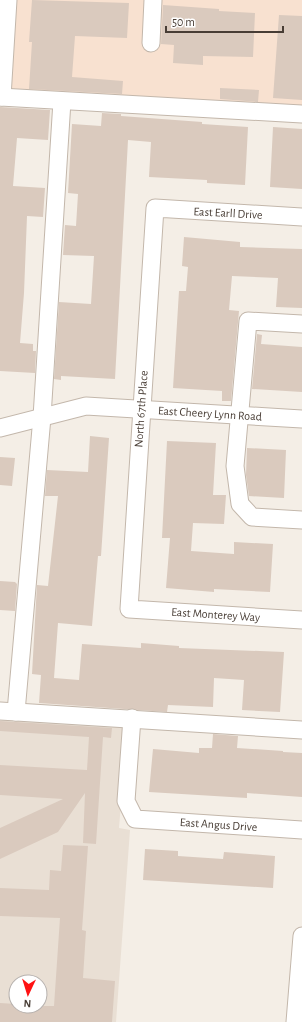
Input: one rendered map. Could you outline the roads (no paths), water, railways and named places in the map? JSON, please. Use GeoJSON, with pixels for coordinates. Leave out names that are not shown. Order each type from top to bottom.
{"type":"FeatureCollection","features":[{"type":"Feature","properties":{"kind":"street"},"geometry":{"type":"LineString","coordinates":[[8,0],[1,97],[302,114]]}},
{"type":"Feature","properties":{"kind":"street"},"geometry":{"type":"LineString","coordinates":[[151,43],[153,0]]}},
{"type":"Feature","properties":{"kind":"street"},"geometry":{"type":"LineString","coordinates":[[62,101],[42,417],[8,711],[302,730]]}},
{"type":"Feature","properties":{"kind":"street","name":"East Earll Drive"},"geometry":{"type":"LineString","coordinates":[[155,208],[302,217]]}},
{"type":"Feature","properties":{"kind":"street","name":"North 67th Place"},"geometry":{"type":"LineString","coordinates":[[129,609],[155,208]]}},
{"type":"Feature","properties":{"kind":"street"},"geometry":{"type":"LineString","coordinates":[[302,324],[248,321],[235,466],[240,504],[252,517],[302,520]]}},
{"type":"Feature","properties":{"kind":"street","name":"East Cheery Lynn Road"},"geometry":{"type":"LineString","coordinates":[[0,428],[86,406],[302,419]]}},
{"type":"Feature","properties":{"kind":"street","name":"East Monterey Way"},"geometry":{"type":"LineString","coordinates":[[129,609],[302,620]]}},
{"type":"Feature","properties":{"kind":"street","name":"East Angus Drive"},"geometry":{"type":"LineString","coordinates":[[132,718],[126,801],[135,819],[302,830]]}},
{"type":"Feature","properties":{"kind":"street"},"geometry":{"type":"LineString","coordinates":[[295,1022],[302,936]]}}]}
